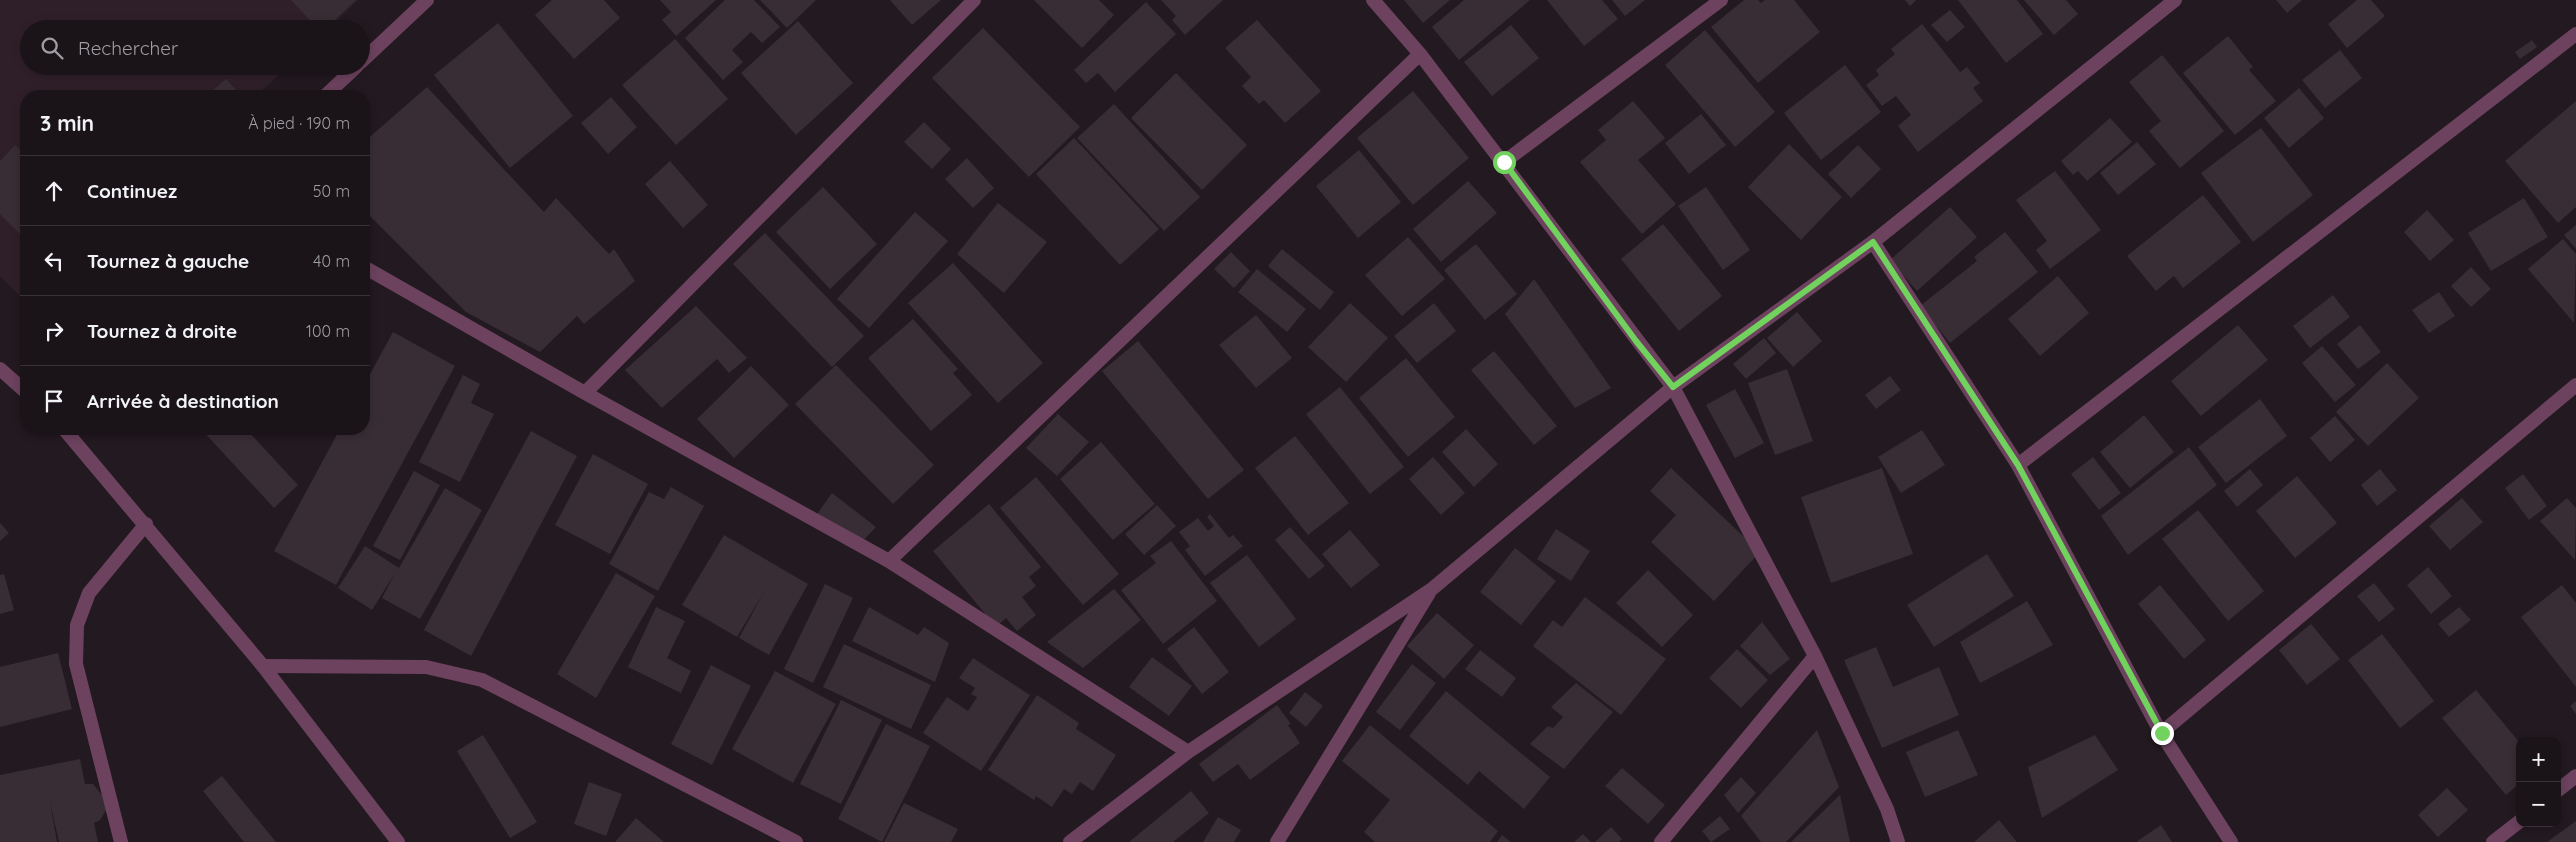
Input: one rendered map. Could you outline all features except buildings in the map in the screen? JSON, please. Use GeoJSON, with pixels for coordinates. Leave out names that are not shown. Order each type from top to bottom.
{"type":"FeatureCollection","features":[{"type":"Feature","properties":{"kind":"street"},"geometry":{"type":"LineString","coordinates":[[370,54],[427,0]]}},
{"type":"Feature","properties":{"kind":"street"},"geometry":{"type":"LineString","coordinates":[[585,393],[974,0]]}},
{"type":"Feature","properties":{"kind":"street"},"geometry":{"type":"LineString","coordinates":[[1373,0],[1420,54],[1504,162],[1636,341],[1673,387],[1815,656],[1887,809],[1898,842]]}},
{"type":"Feature","properties":{"kind":"street"},"geometry":{"type":"LineString","coordinates":[[1504,162],[1721,0]]}},
{"type":"Feature","properties":{"kind":"street"},"geometry":{"type":"LineString","coordinates":[[1070,842],[1188,752],[1432,589],[1673,387],[1873,242],[2175,0]]}},
{"type":"Feature","properties":{"kind":"street"},"geometry":{"type":"LineString","coordinates":[[2018,465],[2576,34]]}},
{"type":"Feature","properties":{"kind":"street"},"geometry":{"type":"LineString","coordinates":[[889,561],[1420,54]]}},
{"type":"Feature","properties":{"kind":"street"},"geometry":{"type":"LineString","coordinates":[[331,90],[347,75]]}},
{"type":"Feature","properties":{"kind":"street"},"geometry":{"type":"LineString","coordinates":[[1873,242],[2018,465],[2162,733],[2231,842]]}},
{"type":"Feature","properties":{"kind":"street"},"geometry":{"type":"LineString","coordinates":[[370,270],[585,393],[889,561],[1188,752]]}},
{"type":"Feature","properties":{"kind":"street"},"geometry":{"type":"LineString","coordinates":[[0,369],[20,383]]}},
{"type":"Feature","properties":{"kind":"street"},"geometry":{"type":"LineString","coordinates":[[2162,733],[2576,384]]}},
{"type":"Feature","properties":{"kind":"street"},"geometry":{"type":"LineString","coordinates":[[69,435],[146,524],[263,666],[398,842]]}},
{"type":"Feature","properties":{"kind":"street"},"geometry":{"type":"LineString","coordinates":[[121,842],[76,664],[77,624],[89,593],[146,524]]}},
{"type":"Feature","properties":{"kind":"street"},"geometry":{"type":"LineString","coordinates":[[1277,842],[1432,589]]}},
{"type":"Feature","properties":{"kind":"street"},"geometry":{"type":"LineString","coordinates":[[1661,842],[1815,656]]}},
{"type":"Feature","properties":{"kind":"street"},"geometry":{"type":"LineString","coordinates":[[263,666],[426,667],[482,680],[796,842]]}},
{"type":"Feature","properties":{"kind":"street"},"geometry":{"type":"LineString","coordinates":[[2561,788],[2576,776]]}},
{"type":"Feature","properties":{"kind":"street"},"geometry":{"type":"LineString","coordinates":[[2493,842],[2516,824]]}},
{"type":"Feature","properties":{"kind":"shaded area"},"geometry":{"type":"Polygon","coordinates":[[[0,0],[358,0],[337,20],[20,20],[20,75],[278,75],[262,90],[20,90],[20,296],[0,276],[0,0]]]}},
{"type":"Feature","properties":{"kind":"route"},"geometry":{"type":"LineString","coordinates":[[1504,162],[1636,341],[1673,387],[1873,242],[2018,465],[2162,733]]}}]}
